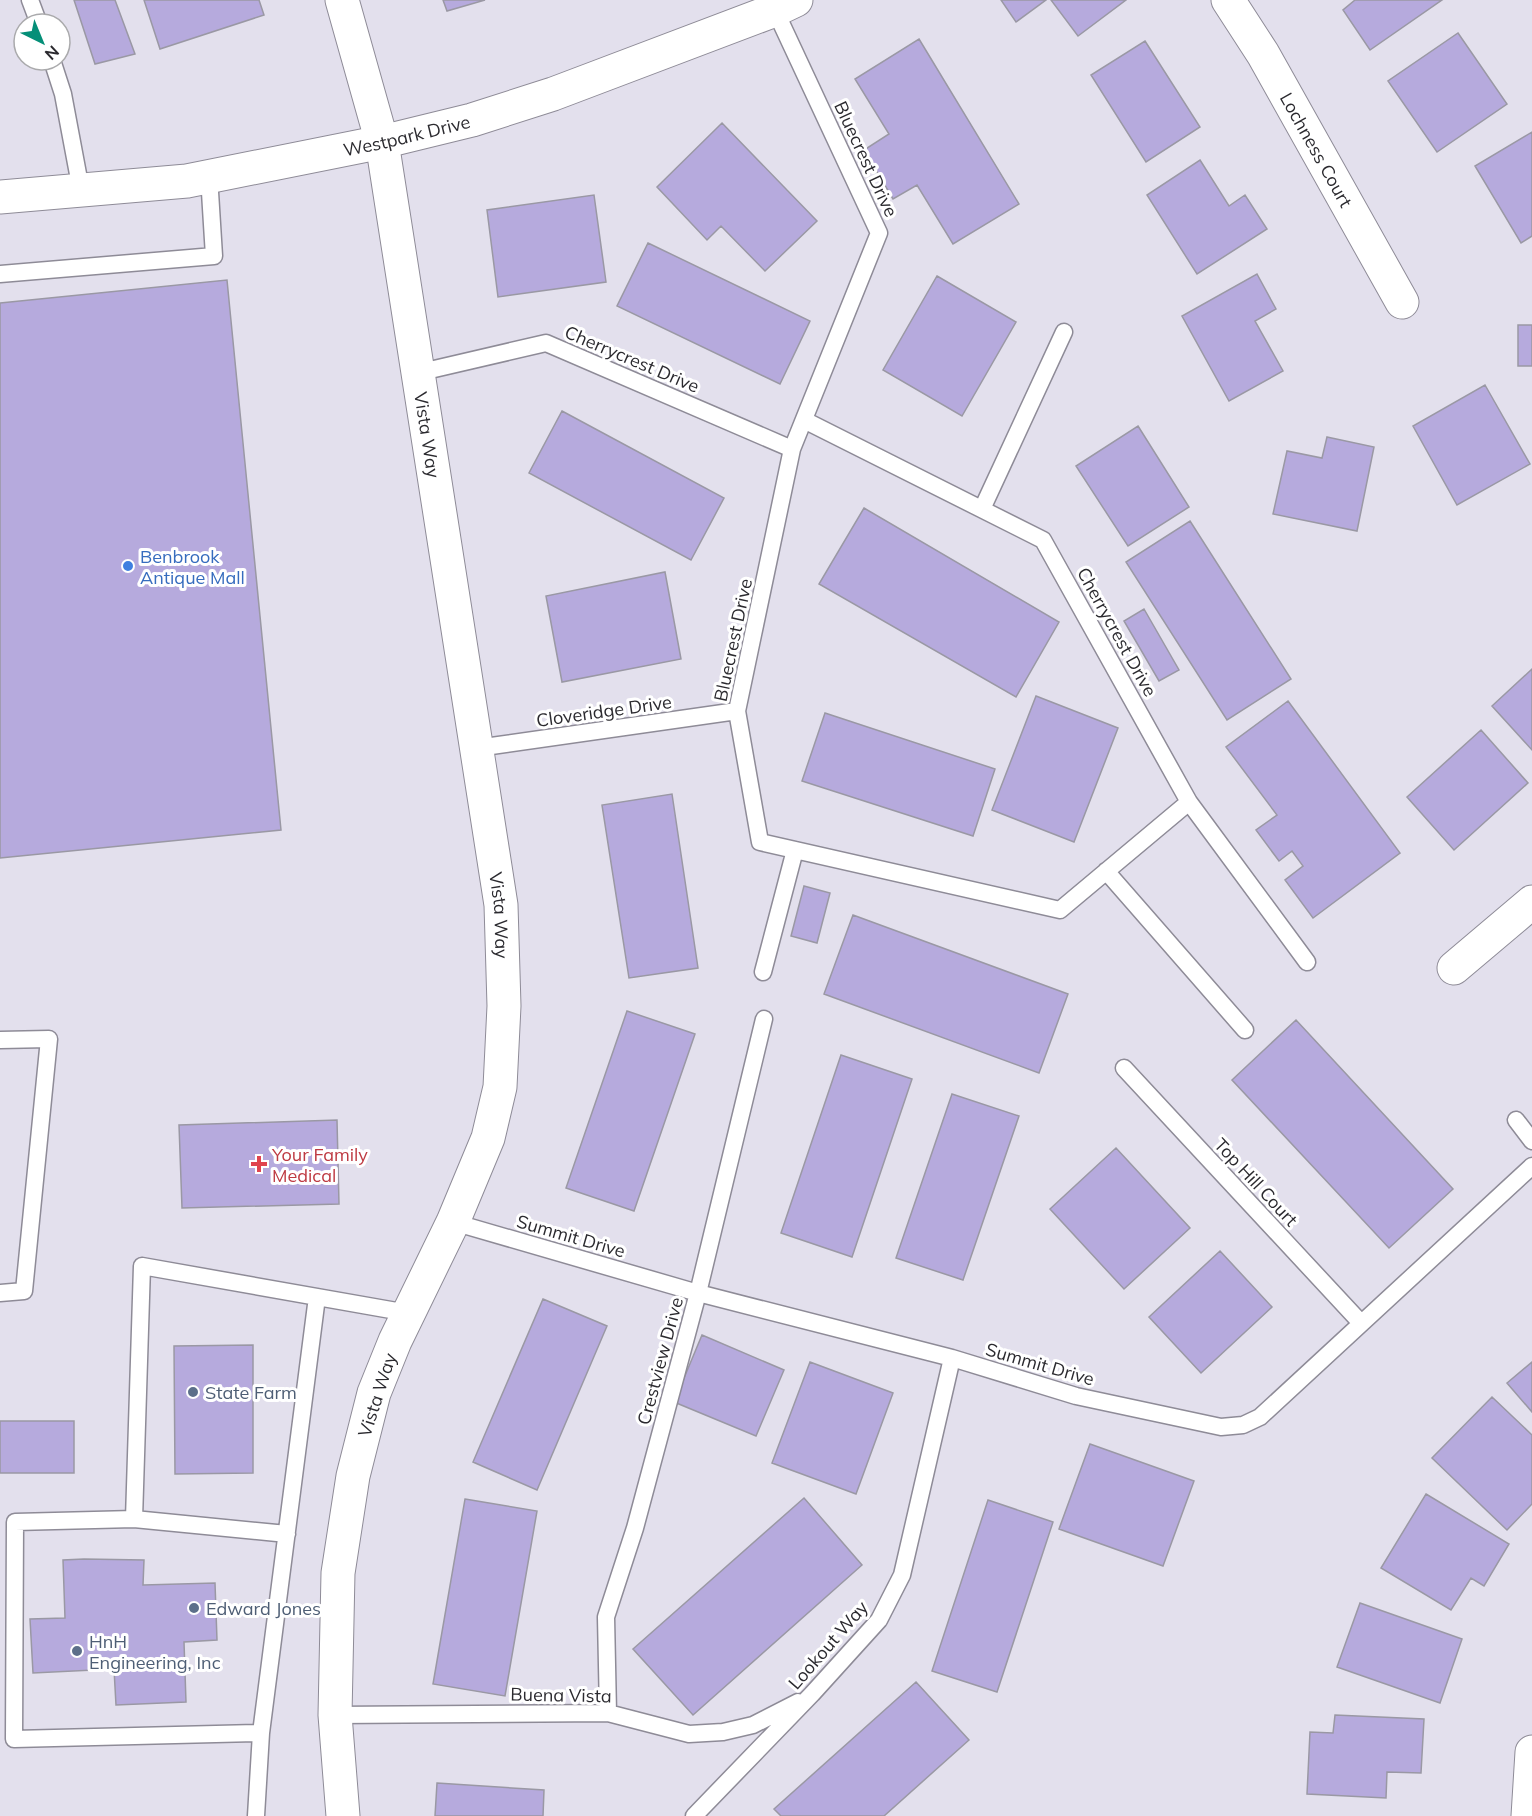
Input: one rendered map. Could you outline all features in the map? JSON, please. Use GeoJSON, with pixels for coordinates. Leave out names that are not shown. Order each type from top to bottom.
{"type":"FeatureCollection","features":[{"type":"Feature","properties":{"kind":"street","name":"Vista Way"},"geometry":{"type":"LineString","coordinates":[[342,0],[382,142],[501,905],[504,1005],[500,1087],[488,1138],[453,1222],[408,1313],[374,1393],[353,1476],[338,1573],[335,1715],[343,1816]]}},
{"type":"Feature","properties":{"kind":"street","name":"Lochness Court"},"geometry":{"type":"LineString","coordinates":[[1228,0],[1263,54],[1402,302]]}},
{"type":"Feature","properties":{"kind":"street","name":"Westpark Drive"},"geometry":{"type":"LineString","coordinates":[[0,197],[187,181],[382,142],[472,120],[553,94],[785,5]]}},
{"type":"Feature","properties":{"kind":"street"},"geometry":{"type":"LineString","coordinates":[[1455,968],[1532,902]]}},
{"type":"Feature","properties":{"kind":"street"},"geometry":{"type":"LineString","coordinates":[[1528,1816],[1532,1752]]}},
{"type":"Feature","properties":{"kind":"lane","name":"Bluecrest Drive"},"geometry":{"type":"LineString","coordinates":[[785,5],[879,232],[792,449],[737,711],[760,842],[1060,910],[1189,802]]}},
{"type":"Feature","properties":{"kind":"lane"},"geometry":{"type":"LineString","coordinates":[[56,72],[63,94],[81,190]]}},
{"type":"Feature","properties":{"kind":"lane"},"geometry":{"type":"LineString","coordinates":[[0,274],[214,256],[209,176]]}},
{"type":"Feature","properties":{"kind":"lane"},"geometry":{"type":"LineString","coordinates":[[982,509],[1064,332]]}},
{"type":"Feature","properties":{"kind":"lane","name":"Cherrycrest Drive"},"geometry":{"type":"LineString","coordinates":[[417,373],[546,343],[792,449]]}},
{"type":"Feature","properties":{"kind":"lane","name":"Cherrycrest Drive"},"geometry":{"type":"LineString","coordinates":[[804,420],[1043,540],[1189,802],[1307,962]]}},
{"type":"Feature","properties":{"kind":"lane","name":"Cloveridge Drive"},"geometry":{"type":"LineString","coordinates":[[477,748],[737,711]]}},
{"type":"Feature","properties":{"kind":"lane"},"geometry":{"type":"LineString","coordinates":[[763,972],[795,850]]}},
{"type":"Feature","properties":{"kind":"lane"},"geometry":{"type":"LineString","coordinates":[[1106,871],[1245,1030]]}},
{"type":"Feature","properties":{"kind":"lane","name":"Crestview Drive"},"geometry":{"type":"LineString","coordinates":[[608,1713],[606,1617],[635,1528],[698,1293],[764,1019]]}},
{"type":"Feature","properties":{"kind":"lane"},"geometry":{"type":"LineString","coordinates":[[0,1040],[50,1039],[24,1291],[0,1293]]}},
{"type":"Feature","properties":{"kind":"lane","name":"Top Hill Court"},"geometry":{"type":"LineString","coordinates":[[1124,1068],[1361,1323]]}},
{"type":"Feature","properties":{"kind":"lane"},"geometry":{"type":"LineString","coordinates":[[1516,1120],[1532,1142]]}},
{"type":"Feature","properties":{"kind":"lane","name":"Summit Drive"},"geometry":{"type":"LineString","coordinates":[[453,1222],[698,1293],[952,1358],[1076,1396],[1221,1427],[1243,1425],[1260,1417],[1532,1166]]}},
{"type":"Feature","properties":{"kind":"lane"},"geometry":{"type":"LineString","coordinates":[[134,1519],[142,1266],[408,1313]]}},
{"type":"Feature","properties":{"kind":"lane"},"geometry":{"type":"LineString","coordinates":[[256,1816],[261,1733],[317,1297]]}},
{"type":"Feature","properties":{"kind":"lane","name":"Lookout Way"},"geometry":{"type":"LineString","coordinates":[[694,1816],[812,1694],[879,1620],[902,1575],[952,1358]]}},
{"type":"Feature","properties":{"kind":"lane"},"geometry":{"type":"LineString","coordinates":[[261,1733],[14,1739],[15,1522],[134,1519],[286,1534]]}},
{"type":"Feature","properties":{"kind":"lane","name":"Buena Vista"},"geometry":{"type":"LineString","coordinates":[[335,1715],[608,1713],[689,1734],[723,1732],[753,1725],[812,1694]]}},
{"type":"Feature","properties":{"kind":"building"},"geometry":{"type":"Polygon","coordinates":[[[74,0],[115,0],[135,54],[95,64],[74,0]]]}},
{"type":"Feature","properties":{"kind":"building"},"geometry":{"type":"Polygon","coordinates":[[[144,0],[259,0],[264,15],[160,49],[144,0]]]}},
{"type":"Feature","properties":{"kind":"building"},"geometry":{"type":"Polygon","coordinates":[[[443,0],[485,0],[447,11],[443,0]]]}},
{"type":"Feature","properties":{"kind":"building"},"geometry":{"type":"Polygon","coordinates":[[[1001,0],[1046,0],[1016,22],[1001,0]]]}},
{"type":"Feature","properties":{"kind":"building"},"geometry":{"type":"Polygon","coordinates":[[[1051,0],[1126,0],[1078,36],[1051,0]]]}},
{"type":"Feature","properties":{"kind":"building"},"geometry":{"type":"Polygon","coordinates":[[[1355,0],[1442,0],[1370,50],[1343,10],[1355,0]]]}},
{"type":"Feature","properties":{"kind":"building"},"geometry":{"type":"Polygon","coordinates":[[[1458,33],[1507,104],[1437,152],[1388,81],[1458,33]]]}},
{"type":"Feature","properties":{"kind":"building"},"geometry":{"type":"Polygon","coordinates":[[[919,39],[1019,204],[953,244],[917,185],[893,199],[864,150],[889,134],[855,79],[919,39]]]}},
{"type":"Feature","properties":{"kind":"building"},"geometry":{"type":"Polygon","coordinates":[[[1145,41],[1200,127],[1146,162],[1091,75],[1145,41]]]}},
{"type":"Feature","properties":{"kind":"building"},"geometry":{"type":"Polygon","coordinates":[[[722,123],[817,221],[765,271],[721,226],[707,240],[657,187],[722,123]]]}},
{"type":"Feature","properties":{"kind":"building"},"geometry":{"type":"Polygon","coordinates":[[[1532,132],[1532,236],[1521,243],[1475,166],[1532,132]]]}},
{"type":"Feature","properties":{"kind":"building"},"geometry":{"type":"Polygon","coordinates":[[[1200,160],[1229,206],[1245,195],[1267,229],[1197,274],[1147,195],[1200,160]]]}},
{"type":"Feature","properties":{"kind":"building"},"geometry":{"type":"Polygon","coordinates":[[[594,195],[606,282],[498,297],[487,210],[594,195]]]}},
{"type":"Feature","properties":{"kind":"building"},"geometry":{"type":"Polygon","coordinates":[[[648,243],[810,321],[780,384],[617,306],[648,243]]]}},
{"type":"Feature","properties":{"kind":"building"},"geometry":{"type":"Polygon","coordinates":[[[1257,274],[1276,309],[1255,321],[1283,371],[1229,401],[1182,316],[1257,274]]]}},
{"type":"Feature","properties":{"kind":"building"},"geometry":{"type":"Polygon","coordinates":[[[937,276],[1016,322],[962,416],[883,370],[937,276]]]}},
{"type":"Feature","properties":{"kind":"building","name":"Benbrook Antique Mall"},"geometry":{"type":"Polygon","coordinates":[[[227,280],[281,830],[0,858],[0,303],[227,280]]]}},
{"type":"Feature","properties":{"kind":"building"},"geometry":{"type":"Polygon","coordinates":[[[1518,325],[1532,325],[1532,366],[1518,366],[1518,325]]]}},
{"type":"Feature","properties":{"kind":"building"},"geometry":{"type":"Polygon","coordinates":[[[1485,385],[1530,464],[1457,505],[1413,426],[1485,385]]]}},
{"type":"Feature","properties":{"kind":"building"},"geometry":{"type":"Polygon","coordinates":[[[562,411],[724,498],[691,560],[529,473],[562,411]]]}},
{"type":"Feature","properties":{"kind":"building"},"geometry":{"type":"Polygon","coordinates":[[[1138,426],[1189,507],[1128,546],[1076,466],[1138,426]]]}},
{"type":"Feature","properties":{"kind":"building"},"geometry":{"type":"Polygon","coordinates":[[[1327,437],[1374,447],[1357,531],[1273,514],[1287,451],[1322,458],[1327,437]]]}},
{"type":"Feature","properties":{"kind":"building"},"geometry":{"type":"Polygon","coordinates":[[[864,508],[1059,622],[1016,697],[819,584],[864,508]]]}},
{"type":"Feature","properties":{"kind":"building"},"geometry":{"type":"Polygon","coordinates":[[[1190,521],[1291,679],[1227,720],[1126,562],[1190,521]]]}},
{"type":"Feature","properties":{"kind":"building"},"geometry":{"type":"Polygon","coordinates":[[[665,572],[681,659],[562,682],[546,596],[665,572]]]}},
{"type":"Feature","properties":{"kind":"building"},"geometry":{"type":"Polygon","coordinates":[[[1144,609],[1179,670],[1159,681],[1124,621],[1144,609]]]}},
{"type":"Feature","properties":{"kind":"building"},"geometry":{"type":"Polygon","coordinates":[[[1532,669],[1532,750],[1492,706],[1532,669]]]}},
{"type":"Feature","properties":{"kind":"building"},"geometry":{"type":"Polygon","coordinates":[[[1036,696],[1118,728],[1074,842],[992,810],[1036,696]]]}},
{"type":"Feature","properties":{"kind":"building"},"geometry":{"type":"Polygon","coordinates":[[[1288,701],[1400,853],[1313,918],[1285,880],[1303,866],[1292,851],[1279,861],[1256,830],[1277,815],[1226,747],[1288,701]]]}},
{"type":"Feature","properties":{"kind":"building"},"geometry":{"type":"Polygon","coordinates":[[[825,713],[995,769],[973,836],[802,781],[825,713]]]}},
{"type":"Feature","properties":{"kind":"building"},"geometry":{"type":"Polygon","coordinates":[[[1481,730],[1528,783],[1454,850],[1407,797],[1481,730]]]}},
{"type":"Feature","properties":{"kind":"building"},"geometry":{"type":"Polygon","coordinates":[[[672,794],[698,968],[629,978],[602,805],[672,794]]]}},
{"type":"Feature","properties":{"kind":"building"},"geometry":{"type":"Polygon","coordinates":[[[804,886],[830,893],[817,943],[791,936],[804,886]]]}},
{"type":"Feature","properties":{"kind":"building"},"geometry":{"type":"Polygon","coordinates":[[[853,915],[1068,994],[1039,1073],[824,994],[853,915]]]}},
{"type":"Feature","properties":{"kind":"building"},"geometry":{"type":"Polygon","coordinates":[[[627,1011],[695,1034],[634,1211],[566,1188],[627,1011]]]}},
{"type":"Feature","properties":{"kind":"building"},"geometry":{"type":"Polygon","coordinates":[[[1296,1020],[1453,1189],[1389,1248],[1232,1080],[1296,1020]]]}},
{"type":"Feature","properties":{"kind":"building"},"geometry":{"type":"Polygon","coordinates":[[[841,1055],[912,1079],[852,1257],[781,1233],[841,1055]]]}},
{"type":"Feature","properties":{"kind":"building"},"geometry":{"type":"Polygon","coordinates":[[[952,1094],[1019,1116],[963,1280],[896,1258],[952,1094]]]}},
{"type":"Feature","properties":{"kind":"building","name":"Your Family Medical"},"geometry":{"type":"Polygon","coordinates":[[[337,1120],[339,1204],[182,1208],[179,1125],[337,1120]]]}},
{"type":"Feature","properties":{"kind":"building"},"geometry":{"type":"Polygon","coordinates":[[[1116,1148],[1190,1228],[1124,1289],[1050,1209],[1116,1148]]]}},
{"type":"Feature","properties":{"kind":"building"},"geometry":{"type":"Polygon","coordinates":[[[1220,1251],[1272,1307],[1201,1373],[1149,1317],[1220,1251]]]}},
{"type":"Feature","properties":{"kind":"building"},"geometry":{"type":"Polygon","coordinates":[[[543,1299],[607,1326],[537,1490],[473,1462],[543,1299]]]}},
{"type":"Feature","properties":{"kind":"building"},"geometry":{"type":"Polygon","coordinates":[[[702,1335],[784,1370],[756,1436],[674,1402],[702,1335]]]}},
{"type":"Feature","properties":{"kind":"building"},"geometry":{"type":"Polygon","coordinates":[[[253,1345],[253,1473],[175,1474],[174,1346],[253,1345]]]}},
{"type":"Feature","properties":{"kind":"building"},"geometry":{"type":"Polygon","coordinates":[[[810,1362],[893,1393],[856,1494],[772,1463],[810,1362]]]}},
{"type":"Feature","properties":{"kind":"building"},"geometry":{"type":"Polygon","coordinates":[[[1532,1362],[1532,1412],[1507,1383],[1532,1362]]]}},
{"type":"Feature","properties":{"kind":"building"},"geometry":{"type":"Polygon","coordinates":[[[1492,1397],[1532,1435],[1532,1504],[1507,1530],[1432,1458],[1492,1397]]]}},
{"type":"Feature","properties":{"kind":"building"},"geometry":{"type":"Polygon","coordinates":[[[0,1421],[74,1421],[74,1473],[0,1473],[0,1421]]]}},
{"type":"Feature","properties":{"kind":"building"},"geometry":{"type":"Polygon","coordinates":[[[1090,1444],[1194,1481],[1163,1566],[1059,1529],[1090,1444]]]}},
{"type":"Feature","properties":{"kind":"building"},"geometry":{"type":"Polygon","coordinates":[[[1426,1494],[1509,1544],[1484,1586],[1471,1578],[1451,1610],[1381,1568],[1426,1494]]]}},
{"type":"Feature","properties":{"kind":"building"},"geometry":{"type":"Polygon","coordinates":[[[804,1498],[862,1565],[693,1715],[633,1649],[804,1498]]]}},
{"type":"Feature","properties":{"kind":"building"},"geometry":{"type":"Polygon","coordinates":[[[465,1499],[537,1511],[505,1696],[433,1684],[465,1499]]]}},
{"type":"Feature","properties":{"kind":"building"},"geometry":{"type":"Polygon","coordinates":[[[988,1500],[1053,1522],[997,1692],[932,1671],[988,1500]]]}},
{"type":"Feature","properties":{"kind":"building"},"geometry":{"type":"Polygon","coordinates":[[[63,1560],[144,1560],[143,1585],[215,1583],[217,1640],[184,1642],[186,1702],[116,1705],[114,1669],[33,1673],[30,1619],[65,1618],[63,1560]]]}},
{"type":"Feature","properties":{"kind":"building"},"geometry":{"type":"Polygon","coordinates":[[[1360,1603],[1462,1639],[1440,1703],[1337,1667],[1360,1603]]]}},
{"type":"Feature","properties":{"kind":"building"},"geometry":{"type":"Polygon","coordinates":[[[916,1682],[969,1740],[884,1816],[781,1816],[774,1809],[916,1682]]]}},
{"type":"Feature","properties":{"kind":"building"},"geometry":{"type":"Polygon","coordinates":[[[1335,1715],[1424,1719],[1421,1773],[1387,1772],[1386,1798],[1307,1794],[1310,1732],[1333,1733],[1335,1715]]]}},
{"type":"Feature","properties":{"kind":"building"},"geometry":{"type":"Polygon","coordinates":[[[437,1783],[544,1790],[543,1816],[435,1816],[437,1783]]]}},
{"type":"Feature","properties":{"kind":"place","name":"Benbrook Antique Mall"},"geometry":{"type":"Point","coordinates":[128,566]}},
{"type":"Feature","properties":{"kind":"place","name":"Your Family Medical"},"geometry":{"type":"Point","coordinates":[259,1164]}},
{"type":"Feature","properties":{"kind":"place","name":"State Farm"},"geometry":{"type":"Point","coordinates":[193,1392]}},
{"type":"Feature","properties":{"kind":"place","name":"Edward Jones"},"geometry":{"type":"Point","coordinates":[194,1608]}},
{"type":"Feature","properties":{"kind":"place","name":"HnH Engineering, Inc"},"geometry":{"type":"Point","coordinates":[77,1651]}}]}
